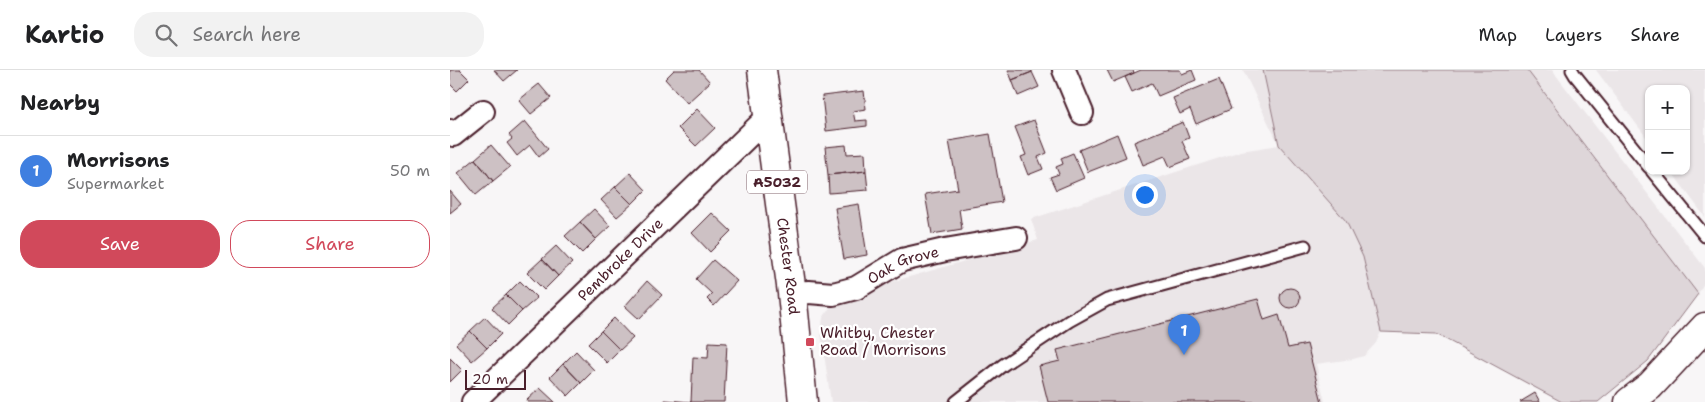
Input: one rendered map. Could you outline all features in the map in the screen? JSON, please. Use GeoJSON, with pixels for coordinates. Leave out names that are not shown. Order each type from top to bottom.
{"type":"FeatureCollection","features":[{"type":"Feature","properties":{"kind":"main road","name":"Chester Road"},"geometry":{"type":"LineString","coordinates":[[762,70],[792,293],[804,402]]}},
{"type":"Feature","properties":{"kind":"main road"},"geometry":{"type":"LineString","coordinates":[[1629,402],[1650,386],[1705,327]]}},
{"type":"Feature","properties":{"kind":"street"},"geometry":{"type":"LineString","coordinates":[[1064,70],[1082,113]]}},
{"type":"Feature","properties":{"kind":"street"},"geometry":{"type":"LineString","coordinates":[[451,135],[483,111]]}},
{"type":"Feature","properties":{"kind":"street","name":"Pembroke Drive"},"geometry":{"type":"LineString","coordinates":[[473,402],[769,116]]}},
{"type":"Feature","properties":{"kind":"street","name":"Oak Grove"},"geometry":{"type":"LineString","coordinates":[[792,293],[833,294],[856,288],[902,260],[945,250],[1016,238]]}},
{"type":"Feature","properties":{"kind":"lane"},"geometry":{"type":"LineString","coordinates":[[1572,70],[1645,162]]}},
{"type":"Feature","properties":{"kind":"lane"},"geometry":{"type":"LineString","coordinates":[[1655,175],[1705,236]]}},
{"type":"Feature","properties":{"kind":"lane"},"geometry":{"type":"LineString","coordinates":[[956,402],[1011,360],[1069,321],[1108,300],[1305,246]]}},
{"type":"Feature","properties":{"kind":"shaded area"},"geometry":{"type":"Polygon","coordinates":[[[1243,70],[1552,70],[1705,268],[1705,281],[1698,294],[1648,361],[1598,402],[1562,402],[1436,334],[1381,332],[1376,343],[1364,356],[1316,364],[1325,402],[831,402],[821,333],[823,318],[831,306],[849,300],[874,287],[1038,240],[1031,219],[1241,151],[1279,145],[1243,70]]]}},
{"type":"Feature","properties":{"kind":"shaded area"},"geometry":{"type":"Polygon","coordinates":[[[1263,70],[1527,70],[1698,294],[1648,361],[1598,402],[1562,402],[1436,334],[1381,332],[1363,257],[1346,221],[1279,145],[1263,70]]]}},
{"type":"Feature","properties":{"kind":"shaded area"},"geometry":{"type":"Polygon","coordinates":[[[1596,70],[1705,70],[1705,217],[1674,175],[1690,175],[1690,85],[1645,85],[1645,136],[1596,70]]]}},
{"type":"Feature","properties":{"kind":"building"},"geometry":{"type":"Polygon","coordinates":[[[450,70],[460,70],[469,79],[457,91],[450,84],[450,70]]]}},
{"type":"Feature","properties":{"kind":"building"},"geometry":{"type":"Polygon","coordinates":[[[494,70],[517,70],[504,81],[494,70]]]}},
{"type":"Feature","properties":{"kind":"building"},"geometry":{"type":"Polygon","coordinates":[[[674,70],[699,70],[710,82],[687,103],[665,79],[674,70]]]}},
{"type":"Feature","properties":{"kind":"building"},"geometry":{"type":"Polygon","coordinates":[[[1008,70],[1032,70],[1032,72],[1012,80],[1008,70]]]}},
{"type":"Feature","properties":{"kind":"building"},"geometry":{"type":"Polygon","coordinates":[[[1107,70],[1133,70],[1134,73],[1113,82],[1107,70]]]}},
{"type":"Feature","properties":{"kind":"building"},"geometry":{"type":"Polygon","coordinates":[[[1141,70],[1180,70],[1182,74],[1192,70],[1196,80],[1158,96],[1152,83],[1132,92],[1125,77],[1141,70]]]}},
{"type":"Feature","properties":{"kind":"building"},"geometry":{"type":"Polygon","coordinates":[[[1032,72],[1039,87],[1018,96],[1012,80],[1032,72]]]}},
{"type":"Feature","properties":{"kind":"building"},"geometry":{"type":"Polygon","coordinates":[[[1219,79],[1231,109],[1196,124],[1190,109],[1180,114],[1173,98],[1219,79]]]}},
{"type":"Feature","properties":{"kind":"building"},"geometry":{"type":"Polygon","coordinates":[[[539,84],[551,98],[531,114],[519,100],[539,84]]]}},
{"type":"Feature","properties":{"kind":"building"},"geometry":{"type":"Polygon","coordinates":[[[864,91],[866,109],[853,111],[855,121],[867,120],[867,126],[826,131],[822,96],[864,91]]]}},
{"type":"Feature","properties":{"kind":"building"},"geometry":{"type":"Polygon","coordinates":[[[697,109],[715,128],[696,146],[678,128],[697,109]]]}},
{"type":"Feature","properties":{"kind":"building"},"geometry":{"type":"Polygon","coordinates":[[[1034,120],[1047,153],[1038,157],[1043,169],[1028,175],[1021,157],[1026,155],[1015,127],[1034,120]]]}},
{"type":"Feature","properties":{"kind":"building"},"geometry":{"type":"Polygon","coordinates":[[[525,121],[548,149],[539,157],[530,145],[517,156],[507,143],[512,139],[509,135],[525,121]]]}},
{"type":"Feature","properties":{"kind":"building"},"geometry":{"type":"Polygon","coordinates":[[[1183,122],[1189,138],[1182,141],[1190,159],[1170,167],[1165,156],[1143,165],[1134,142],[1183,122]]]}},
{"type":"Feature","properties":{"kind":"building"},"geometry":{"type":"Polygon","coordinates":[[[990,134],[1002,202],[959,209],[962,229],[932,234],[925,194],[958,189],[949,141],[990,134]]]}},
{"type":"Feature","properties":{"kind":"building"},"geometry":{"type":"Polygon","coordinates":[[[1117,134],[1126,157],[1088,172],[1079,150],[1117,134]]]}},
{"type":"Feature","properties":{"kind":"building"},"geometry":{"type":"Polygon","coordinates":[[[491,145],[510,167],[493,181],[475,159],[491,145]]]}},
{"type":"Feature","properties":{"kind":"building"},"geometry":{"type":"Polygon","coordinates":[[[846,145],[847,154],[865,153],[866,171],[828,175],[825,147],[846,145]]]}},
{"type":"Feature","properties":{"kind":"building"},"geometry":{"type":"Polygon","coordinates":[[[1073,153],[1084,178],[1056,190],[1050,177],[1059,174],[1056,167],[1063,164],[1061,158],[1073,153]]]}},
{"type":"Feature","properties":{"kind":"building"},"geometry":{"type":"Polygon","coordinates":[[[475,159],[493,181],[476,195],[458,173],[475,159]]]}},
{"type":"Feature","properties":{"kind":"building"},"geometry":{"type":"Polygon","coordinates":[[[866,171],[868,190],[829,193],[828,175],[866,171]]]}},
{"type":"Feature","properties":{"kind":"building"},"geometry":{"type":"Polygon","coordinates":[[[630,173],[646,190],[632,204],[615,187],[630,173]]]}},
{"type":"Feature","properties":{"kind":"building"},"geometry":{"type":"Polygon","coordinates":[[[615,187],[632,204],[617,217],[601,200],[615,187]]]}},
{"type":"Feature","properties":{"kind":"building"},"geometry":{"type":"Polygon","coordinates":[[[450,191],[461,204],[450,213],[450,191]]]}},
{"type":"Feature","properties":{"kind":"building"},"geometry":{"type":"Polygon","coordinates":[[[859,204],[867,255],[844,259],[835,208],[859,204]]]}},
{"type":"Feature","properties":{"kind":"building"},"geometry":{"type":"Polygon","coordinates":[[[594,209],[610,226],[596,239],[580,222],[594,209]]]}},
{"type":"Feature","properties":{"kind":"building"},"geometry":{"type":"Polygon","coordinates":[[[712,213],[731,231],[710,252],[692,233],[712,213]]]}},
{"type":"Feature","properties":{"kind":"building"},"geometry":{"type":"Polygon","coordinates":[[[580,222],[596,239],[582,253],[565,236],[580,222]]]}},
{"type":"Feature","properties":{"kind":"building"},"geometry":{"type":"Polygon","coordinates":[[[556,246],[572,263],[558,276],[542,259],[556,246]]]}},
{"type":"Feature","properties":{"kind":"building"},"geometry":{"type":"Polygon","coordinates":[[[542,259],[558,276],[544,290],[527,273],[542,259]]]}},
{"type":"Feature","properties":{"kind":"building"},"geometry":{"type":"Polygon","coordinates":[[[713,260],[737,281],[714,306],[707,299],[712,294],[696,279],[713,260]]]}},
{"type":"Feature","properties":{"kind":"building"},"geometry":{"type":"Polygon","coordinates":[[[520,281],[537,298],[522,311],[506,295],[520,281]]]}},
{"type":"Feature","properties":{"kind":"building"},"geometry":{"type":"Polygon","coordinates":[[[647,281],[662,295],[639,319],[625,306],[647,281]]]}},
{"type":"Feature","properties":{"kind":"building"},"geometry":{"type":"Polygon","coordinates":[[[1290,288],[1297,291],[1300,298],[1297,305],[1290,308],[1283,305],[1280,298],[1283,291],[1290,288]]]}},
{"type":"Feature","properties":{"kind":"building"},"geometry":{"type":"Polygon","coordinates":[[[506,295],[522,311],[508,325],[492,308],[506,295]]]}},
{"type":"Feature","properties":{"kind":"building"},"geometry":{"type":"Polygon","coordinates":[[[1258,299],[1264,320],[1279,315],[1288,348],[1307,344],[1322,402],[1048,402],[1039,366],[1060,361],[1057,350],[1258,299]]]}},
{"type":"Feature","properties":{"kind":"building"},"geometry":{"type":"Polygon","coordinates":[[[485,317],[501,334],[487,348],[470,331],[485,317]]]}},
{"type":"Feature","properties":{"kind":"building"},"geometry":{"type":"Polygon","coordinates":[[[614,318],[633,338],[620,350],[601,331],[614,318]]]}},
{"type":"Feature","properties":{"kind":"building"},"geometry":{"type":"Polygon","coordinates":[[[470,331],[487,348],[472,361],[456,344],[470,331]]]}},
{"type":"Feature","properties":{"kind":"building"},"geometry":{"type":"Polygon","coordinates":[[[601,331],[620,350],[607,363],[588,344],[601,331]]]}},
{"type":"Feature","properties":{"kind":"building"},"geometry":{"type":"Polygon","coordinates":[[[709,342],[727,343],[724,402],[691,402],[693,357],[708,358],[709,342]]]}},
{"type":"Feature","properties":{"kind":"building"},"geometry":{"type":"Polygon","coordinates":[[[576,351],[594,370],[581,383],[563,364],[576,351]]]}},
{"type":"Feature","properties":{"kind":"building"},"geometry":{"type":"Polygon","coordinates":[[[450,358],[462,370],[450,382],[450,358]]]}},
{"type":"Feature","properties":{"kind":"building"},"geometry":{"type":"Polygon","coordinates":[[[563,364],[581,383],[568,396],[550,377],[563,364]]]}},
{"type":"Feature","properties":{"kind":"building"},"geometry":{"type":"Polygon","coordinates":[[[540,388],[555,402],[528,402],[527,400],[540,388]]]}},
{"type":"Feature","properties":{"kind":"building"},"geometry":{"type":"Polygon","coordinates":[[[1535,393],[1540,402],[1520,402],[1535,393]]]}},
{"type":"Feature","properties":{"kind":"building"},"geometry":{"type":"Polygon","coordinates":[[[665,400],[691,402],[664,402],[665,400]]]}},
{"type":"Feature","properties":{"kind":"place","name":"Whitby, Chester Road / Morrisons"},"geometry":{"type":"Point","coordinates":[810,342]}},
{"type":"Feature","properties":{"kind":"place","name":"Morrisons"},"geometry":{"type":"Point","coordinates":[1184,355]}}]}
